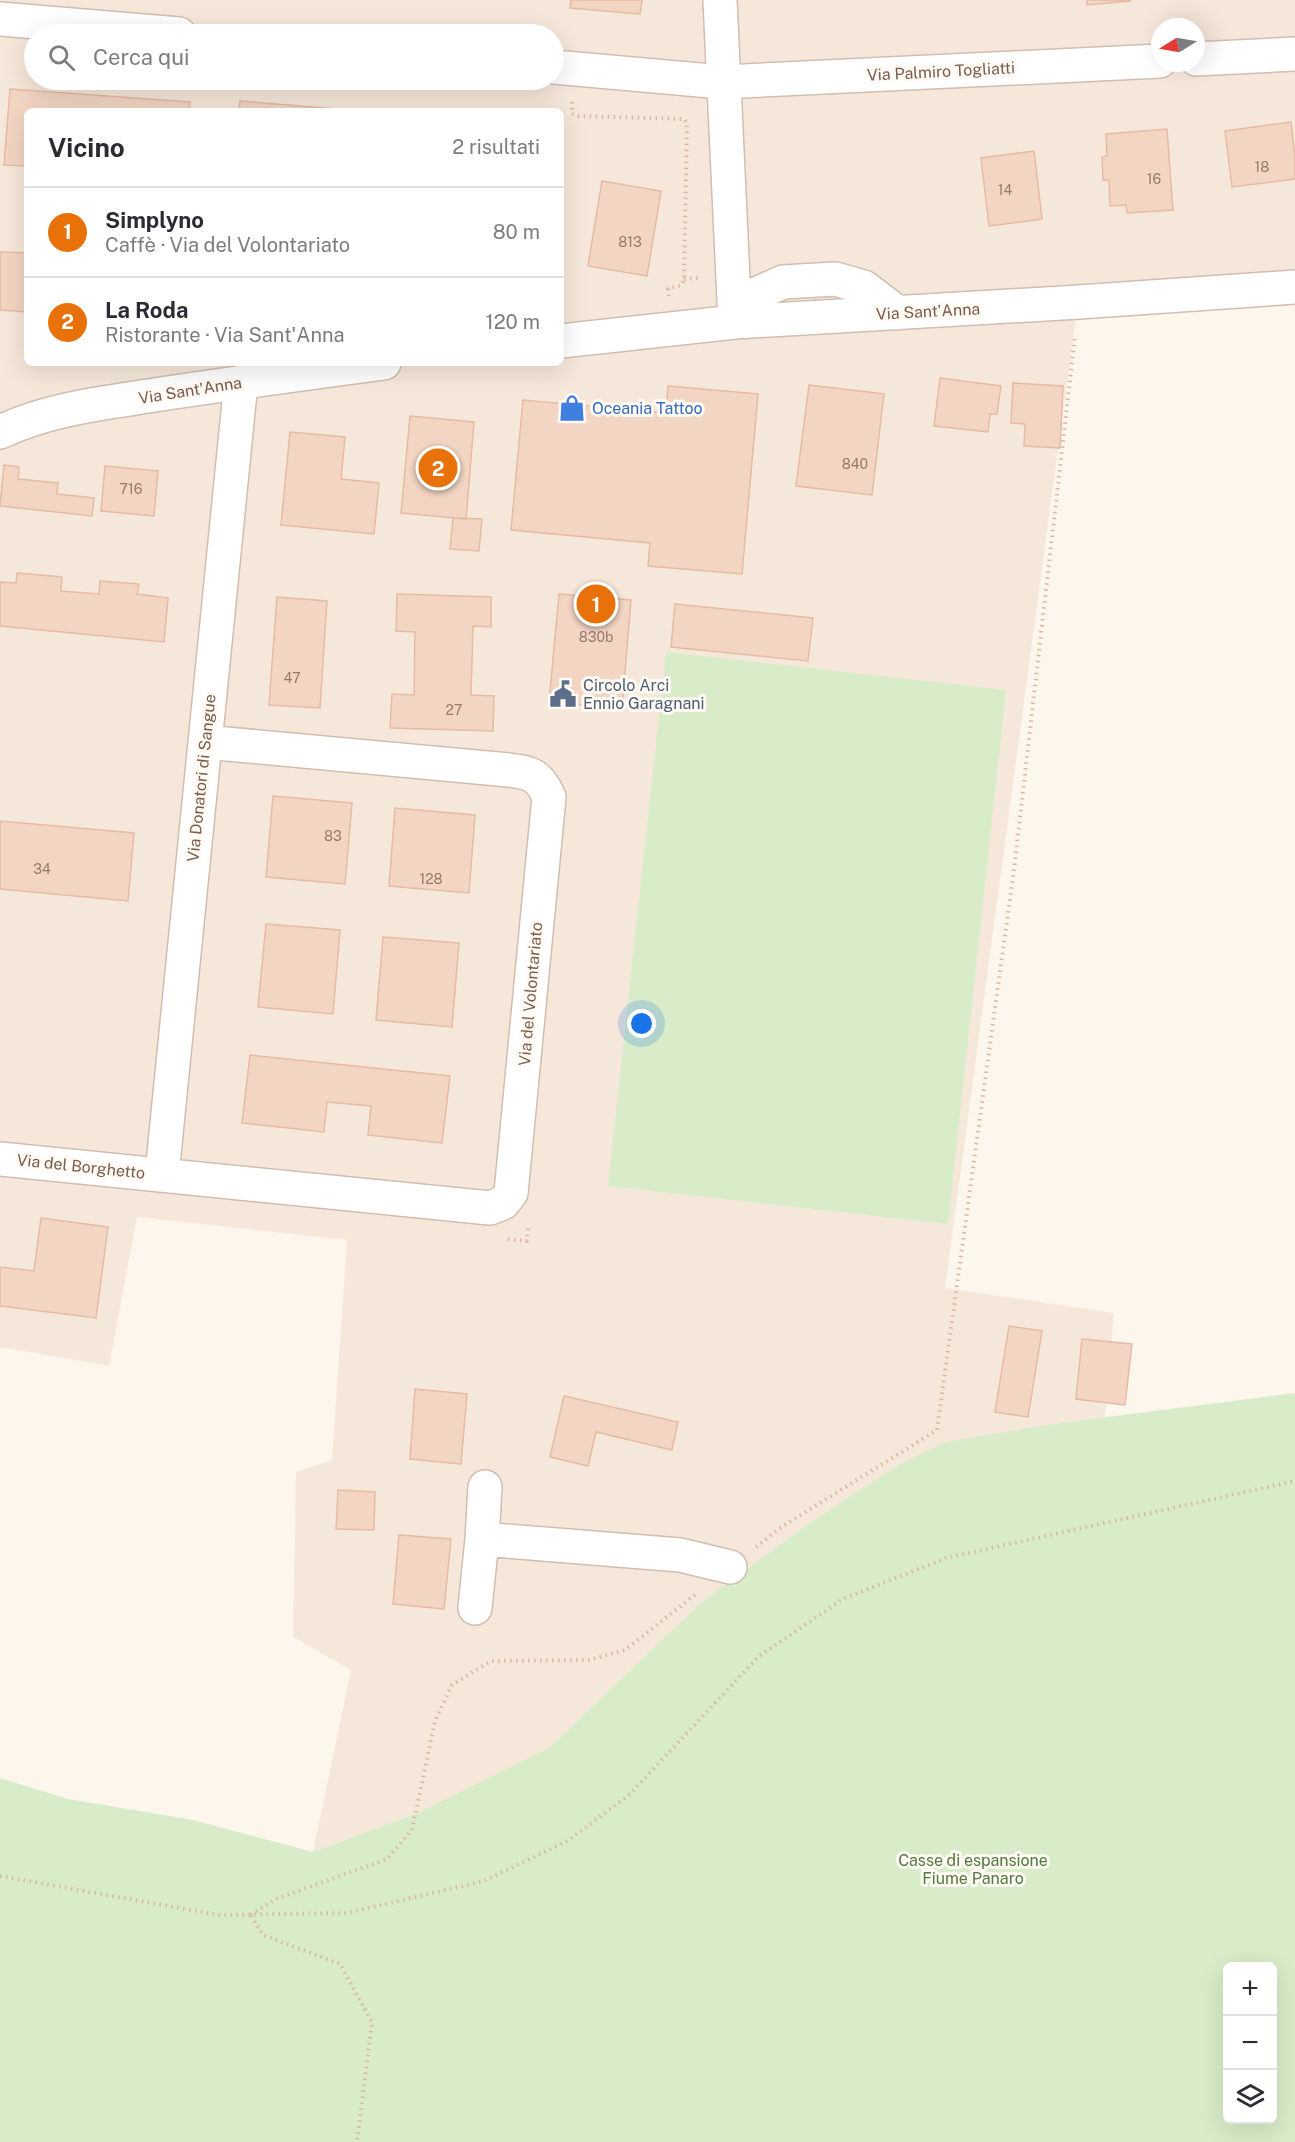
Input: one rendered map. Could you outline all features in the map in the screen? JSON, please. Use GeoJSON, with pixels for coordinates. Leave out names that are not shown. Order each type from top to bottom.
{"type":"FeatureCollection","features":[{"type":"Feature","properties":{"kind":"street"},"geometry":{"type":"LineString","coordinates":[[720,0],[722,82],[735,322]]}},
{"type":"Feature","properties":{"kind":"street"},"geometry":{"type":"LineString","coordinates":[[0,19],[60,24]]}},
{"type":"Feature","properties":{"kind":"street"},"geometry":{"type":"LineString","coordinates":[[1205,59],[1295,54]]}},
{"type":"Feature","properties":{"kind":"street","name":"Via Palmiro Togliatti"},"geometry":{"type":"LineString","coordinates":[[566,68],[722,82],[1151,61]]}},
{"type":"Feature","properties":{"kind":"street","name":"Via Sant'Anna"},"geometry":{"type":"LineString","coordinates":[[564,341],[735,322],[1295,287]]}},
{"type":"Feature","properties":{"kind":"street","name":"Via Sant'Anna"},"geometry":{"type":"LineString","coordinates":[[0,432],[34,418],[66,409],[361,366]]}},
{"type":"Feature","properties":{"kind":"street","name":"Via Donatori di Sangue"},"geometry":{"type":"LineString","coordinates":[[162,1174],[241,382]]}},
{"type":"Feature","properties":{"kind":"street","name":"Via del Volontariato"},"geometry":{"type":"LineString","coordinates":[[162,1174],[490,1208],[503,1203],[511,1193],[512,1184],[549,797],[543,783],[531,773],[509,770],[205,742]]}},
{"type":"Feature","properties":{"kind":"street","name":"Via del Borghetto"},"geometry":{"type":"LineString","coordinates":[[0,1158],[162,1174]]}},
{"type":"Feature","properties":{"kind":"street"},"geometry":{"type":"LineString","coordinates":[[475,1608],[485,1487]]}},
{"type":"Feature","properties":{"kind":"street"},"geometry":{"type":"LineString","coordinates":[[482,1539],[680,1555],[730,1567]]}},
{"type":"Feature","properties":{"kind":"path"},"geometry":{"type":"LineString","coordinates":[[566,68],[572,114],[684,119],[687,123],[684,279],[682,285],[668,289],[670,328]]}},
{"type":"Feature","properties":{"kind":"path"},"geometry":{"type":"LineString","coordinates":[[251,1915],[276,1899],[387,1859],[412,1830],[435,1721],[452,1685],[491,1661],[589,1660],[625,1650],[783,1526],[937,1430],[1014,870],[1079,302]]}},
{"type":"Feature","properties":{"kind":"path"},"geometry":{"type":"LineString","coordinates":[[0,1876],[219,1915],[347,1913],[484,1881],[568,1840],[630,1794],[758,1658],[843,1599],[946,1558],[1295,1481]]}},
{"type":"Feature","properties":{"kind":"path"},"geometry":{"type":"LineString","coordinates":[[251,1915],[263,1935],[340,1964],[372,2022],[357,2142]]}},
{"type":"Feature","properties":{"kind":"shaded area"},"geometry":{"type":"Polygon","coordinates":[[[0,0],[1295,0],[1295,282],[1077,309],[945,1288],[1114,1313],[1105,1417],[1060,1423],[897,1466],[811,1522],[703,1601],[549,1748],[420,1812],[313,1852],[351,1670],[293,1637],[296,1472],[332,1460],[347,1240],[137,1217],[109,1366],[0,1347],[0,0]]]}},
{"type":"Feature","properties":{"kind":"green space"},"geometry":{"type":"Polygon","coordinates":[[[666,652],[1006,690],[948,1224],[608,1186],[666,652]]]}},
{"type":"Feature","properties":{"kind":"green space","name":"Casse di espansione Fiume Panaro"},"geometry":{"type":"Polygon","coordinates":[[[1295,1393],[1295,2142],[0,2142],[0,1778],[68,1799],[193,1820],[313,1852],[420,1812],[549,1748],[703,1601],[811,1522],[897,1466],[946,1442],[1060,1423],[1295,1393]]]}},
{"type":"Feature","properties":{"kind":"building"},"geometry":{"type":"Polygon","coordinates":[[[571,0],[642,0],[640,14],[570,8],[571,0]]]}},
{"type":"Feature","properties":{"kind":"building"},"geometry":{"type":"Polygon","coordinates":[[[1087,0],[1130,0],[1130,1],[1087,5],[1087,0]]]}},
{"type":"Feature","properties":{"kind":"building"},"geometry":{"type":"Polygon","coordinates":[[[10,89],[190,102],[189,108],[24,108],[24,166],[4,165],[10,89]]]}},
{"type":"Feature","properties":{"kind":"building"},"geometry":{"type":"Polygon","coordinates":[[[240,101],[324,108],[239,108],[240,101]]]}},
{"type":"Feature","properties":{"kind":"building"},"geometry":{"type":"Polygon","coordinates":[[[1291,122],[1295,179],[1232,187],[1225,131],[1291,122]]]}},
{"type":"Feature","properties":{"kind":"building"},"geometry":{"type":"Polygon","coordinates":[[[1167,129],[1173,210],[1127,213],[1126,205],[1110,206],[1109,180],[1103,180],[1102,157],[1107,156],[1106,134],[1167,129]]]}},
{"type":"Feature","properties":{"kind":"building"},"geometry":{"type":"Polygon","coordinates":[[[1034,151],[1042,219],[989,226],[981,158],[1034,151]]]}},
{"type":"Feature","properties":{"kind":"building"},"geometry":{"type":"Polygon","coordinates":[[[602,181],[661,191],[647,276],[588,266],[602,181]]]}},
{"type":"Feature","properties":{"kind":"building"},"geometry":{"type":"Polygon","coordinates":[[[0,252],[24,253],[24,312],[0,310],[0,252]]]}},
{"type":"Feature","properties":{"kind":"building"},"geometry":{"type":"Polygon","coordinates":[[[940,378],[1001,386],[997,414],[990,414],[988,432],[934,426],[940,378]]]}},
{"type":"Feature","properties":{"kind":"building"},"geometry":{"type":"Polygon","coordinates":[[[1013,383],[1063,386],[1060,448],[1024,446],[1025,424],[1011,423],[1013,383]]]}},
{"type":"Feature","properties":{"kind":"building"},"geometry":{"type":"Polygon","coordinates":[[[809,385],[884,394],[872,495],[796,486],[809,385]]]}},
{"type":"Feature","properties":{"kind":"building"},"geometry":{"type":"Polygon","coordinates":[[[668,386],[758,394],[742,574],[648,566],[650,543],[511,530],[523,400],[666,413],[668,386]]]}},
{"type":"Feature","properties":{"kind":"building"},"geometry":{"type":"Polygon","coordinates":[[[410,416],[474,422],[466,519],[401,513],[410,416]]]}},
{"type":"Feature","properties":{"kind":"building"},"geometry":{"type":"Polygon","coordinates":[[[290,432],[345,437],[341,479],[379,483],[374,534],[281,525],[290,432]]]}},
{"type":"Feature","properties":{"kind":"building"},"geometry":{"type":"Polygon","coordinates":[[[4,465],[19,467],[18,479],[58,483],[57,494],[94,498],[92,516],[0,506],[4,465]]]}},
{"type":"Feature","properties":{"kind":"building"},"geometry":{"type":"Polygon","coordinates":[[[105,466],[158,471],[154,516],[101,511],[105,466]]]}},
{"type":"Feature","properties":{"kind":"building"},"geometry":{"type":"Polygon","coordinates":[[[453,518],[482,519],[479,551],[450,549],[453,518]]]}},
{"type":"Feature","properties":{"kind":"building"},"geometry":{"type":"Polygon","coordinates":[[[17,573],[62,577],[61,591],[99,594],[100,581],[139,584],[137,594],[168,598],[164,642],[0,626],[0,582],[16,583],[17,573]]]}},
{"type":"Feature","properties":{"kind":"building"},"geometry":{"type":"Polygon","coordinates":[[[397,594],[491,597],[491,627],[473,626],[471,695],[494,696],[493,731],[390,728],[392,694],[414,695],[415,632],[396,631],[397,594]]]}},
{"type":"Feature","properties":{"kind":"building"},"geometry":{"type":"Polygon","coordinates":[[[559,594],[631,600],[622,708],[549,702],[559,594]]]}},
{"type":"Feature","properties":{"kind":"building"},"geometry":{"type":"Polygon","coordinates":[[[277,597],[327,601],[320,708],[269,705],[277,597]]]}},
{"type":"Feature","properties":{"kind":"building"},"geometry":{"type":"Polygon","coordinates":[[[675,604],[813,618],[808,661],[671,647],[675,604]]]}},
{"type":"Feature","properties":{"kind":"building"},"geometry":{"type":"Polygon","coordinates":[[[273,796],[352,803],[345,884],[266,877],[273,796]]]}},
{"type":"Feature","properties":{"kind":"building"},"geometry":{"type":"Polygon","coordinates":[[[395,808],[475,815],[469,893],[389,886],[395,808]]]}},
{"type":"Feature","properties":{"kind":"building"},"geometry":{"type":"Polygon","coordinates":[[[0,821],[134,833],[128,901],[0,889],[0,821]]]}},
{"type":"Feature","properties":{"kind":"building"},"geometry":{"type":"Polygon","coordinates":[[[266,924],[340,930],[333,1014],[258,1007],[266,924]]]}},
{"type":"Feature","properties":{"kind":"building"},"geometry":{"type":"Polygon","coordinates":[[[383,937],[459,943],[452,1027],[376,1020],[383,937]]]}},
{"type":"Feature","properties":{"kind":"building"},"geometry":{"type":"Polygon","coordinates":[[[250,1055],[450,1076],[442,1143],[368,1135],[371,1106],[327,1102],[324,1132],[242,1123],[250,1055]]]}},
{"type":"Feature","properties":{"kind":"building"},"geometry":{"type":"Polygon","coordinates":[[[41,1218],[108,1227],[96,1318],[0,1306],[0,1267],[34,1271],[41,1218]]]}},
{"type":"Feature","properties":{"kind":"building"},"geometry":{"type":"Polygon","coordinates":[[[1009,1326],[1042,1331],[1028,1417],[995,1412],[1009,1326]]]}},
{"type":"Feature","properties":{"kind":"building"},"geometry":{"type":"Polygon","coordinates":[[[1082,1339],[1132,1344],[1125,1405],[1076,1399],[1082,1339]]]}},
{"type":"Feature","properties":{"kind":"building"},"geometry":{"type":"Polygon","coordinates":[[[415,1389],[467,1394],[461,1464],[410,1459],[415,1389]]]}},
{"type":"Feature","properties":{"kind":"building"},"geometry":{"type":"Polygon","coordinates":[[[564,1396],[678,1422],[672,1450],[596,1432],[588,1466],[550,1457],[564,1396]]]}},
{"type":"Feature","properties":{"kind":"building"},"geometry":{"type":"Polygon","coordinates":[[[338,1490],[375,1492],[374,1530],[336,1529],[338,1490]]]}},
{"type":"Feature","properties":{"kind":"building"},"geometry":{"type":"Polygon","coordinates":[[[399,1535],[451,1539],[444,1609],[393,1604],[399,1535]]]}},
{"type":"Feature","properties":{"kind":"place","name":"Oceania Tattoo"},"geometry":{"type":"Point","coordinates":[572,408]}},
{"type":"Feature","properties":{"kind":"place","name":"La Roda"},"geometry":{"type":"Point","coordinates":[438,468]}},
{"type":"Feature","properties":{"kind":"place","name":"Simplyno"},"geometry":{"type":"Point","coordinates":[596,604]}},
{"type":"Feature","properties":{"kind":"place","name":"Circolo Arci Ennio Garagnani"},"geometry":{"type":"Point","coordinates":[563,694]}}]}
